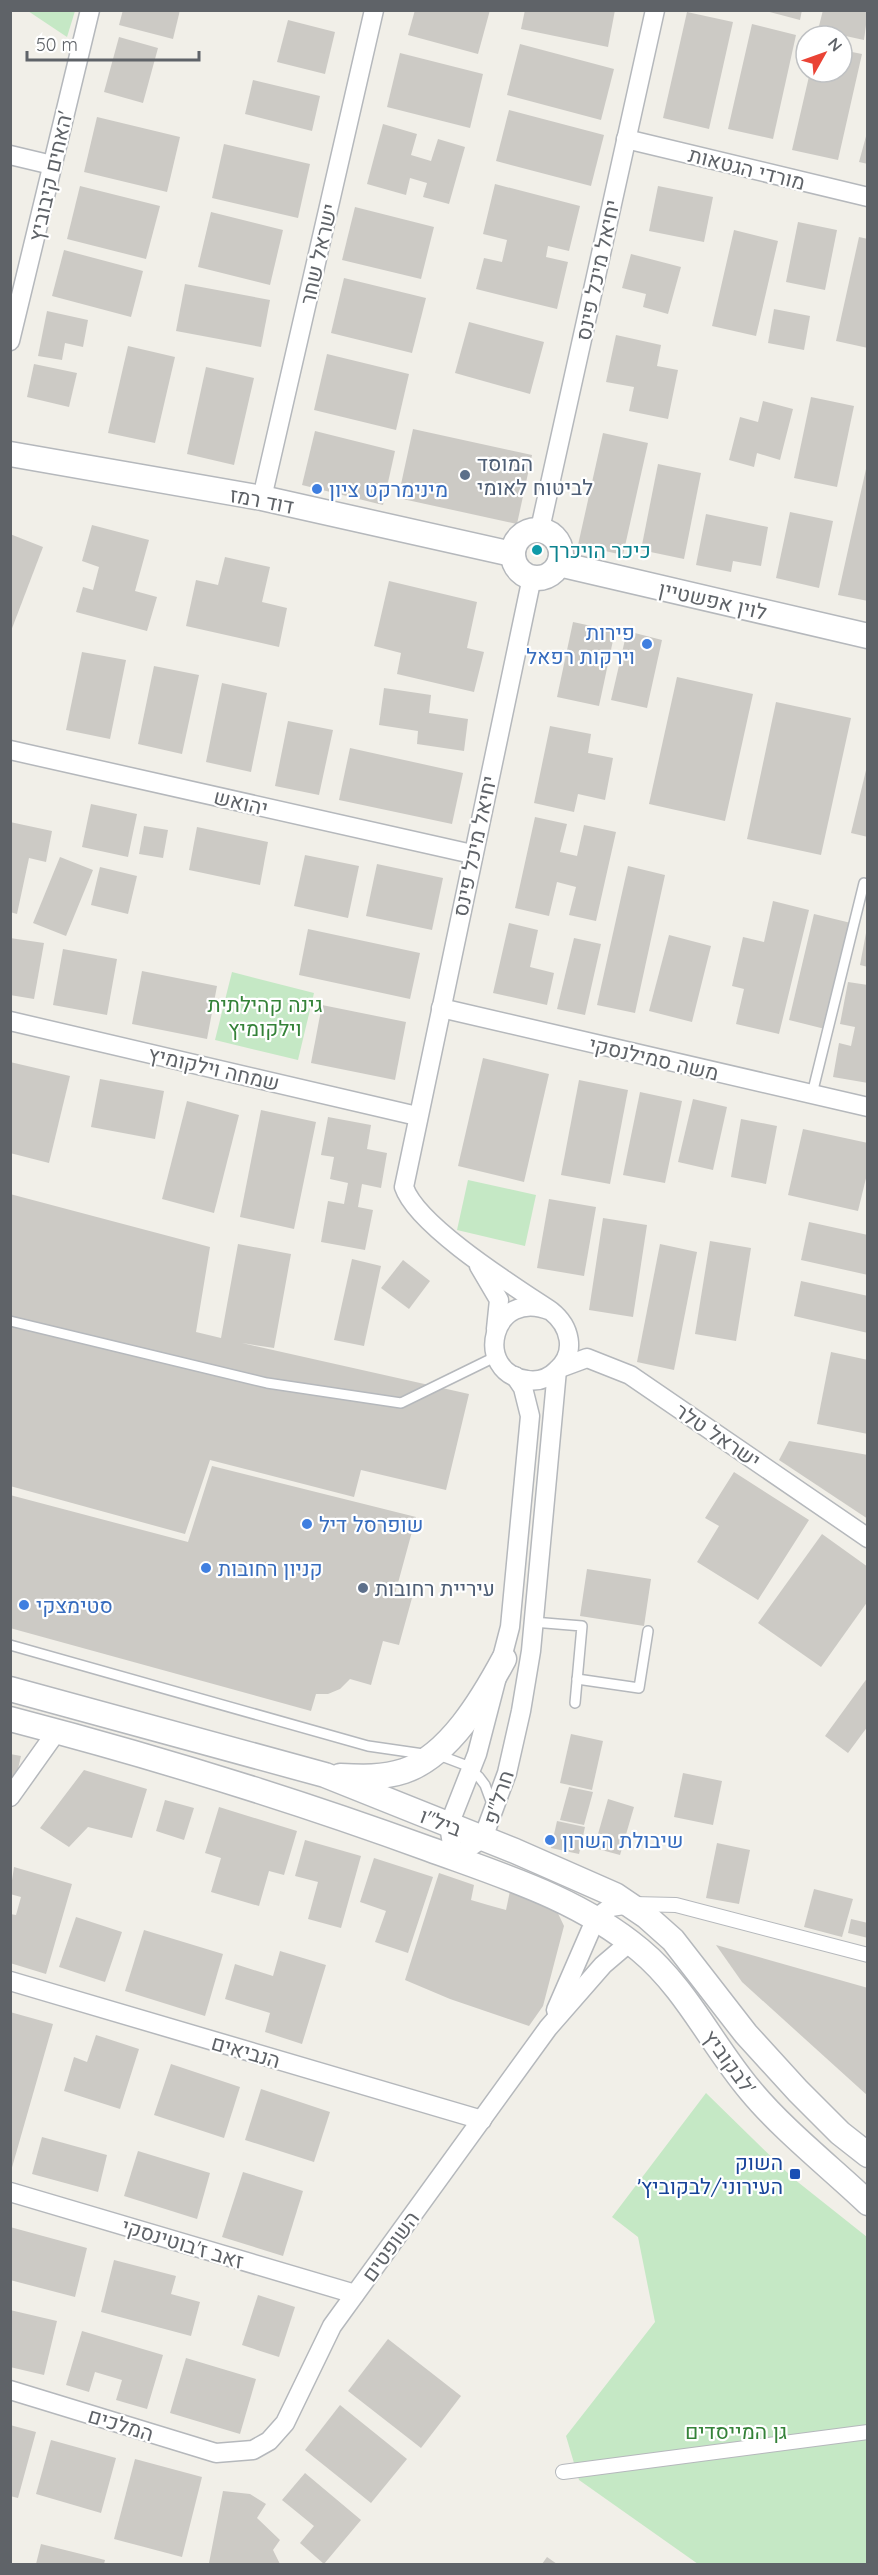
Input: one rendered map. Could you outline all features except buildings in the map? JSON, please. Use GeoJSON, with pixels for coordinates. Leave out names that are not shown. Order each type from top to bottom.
{"type":"FeatureCollection","features":[{"type":"Feature","properties":{"kind":"street","name":"האחים קיבוביץ'"},"geometry":{"type":"LineString","coordinates":[[10,341],[90,10]]}},
{"type":"Feature","properties":{"kind":"street","name":"ישראל שחר"},"geometry":{"type":"LineString","coordinates":[[262,498],[374,10]]}},
{"type":"Feature","properties":{"kind":"street","name":"יחיאל מיכל פינס"},"geometry":{"type":"LineString","coordinates":[[540,530],[654,10]]}},
{"type":"Feature","properties":{"kind":"street","name":"מורדי הגטאות"},"geometry":{"type":"LineString","coordinates":[[626,138],[867,197]]}},
{"type":"Feature","properties":{"kind":"street"},"geometry":{"type":"LineString","coordinates":[[10,155],[52,165]]}},
{"type":"Feature","properties":{"kind":"street","name":"דוד רמז"},"geometry":{"type":"LineString","coordinates":[[10,454],[262,498],[512,554]]}},
{"type":"Feature","properties":{"kind":"street"},"geometry":{"type":"LineString","coordinates":[[540,530],[547,532],[558,542],[561,549],[559,564],[548,576],[532,577],[518,569],[512,554],[518,538],[524,533],[540,530]]}},
{"type":"Feature","properties":{"kind":"street","name":"לוין אפשטיין"},"geometry":{"type":"LineString","coordinates":[[559,564],[867,636]]}},
{"type":"Feature","properties":{"kind":"street","name":"יחיאל מיכל פינס"},"geometry":{"type":"LineString","coordinates":[[417,1116],[532,577]]}},
{"type":"Feature","properties":{"kind":"street","name":"יהואש"},"geometry":{"type":"LineString","coordinates":[[10,750],[472,854]]}},
{"type":"Feature","properties":{"kind":"street","name":"משה סמילנסקי"},"geometry":{"type":"LineString","coordinates":[[441,1008],[867,1107]]}},
{"type":"Feature","properties":{"kind":"street","name":"שמחה וילקומיץ"},"geometry":{"type":"LineString","coordinates":[[10,1021],[417,1116]]}},
{"type":"Feature","properties":{"kind":"street"},"geometry":{"type":"LineString","coordinates":[[417,1116],[405,1179],[407,1197],[419,1212],[473,1257],[560,1318],[569,1340],[568,1352],[558,1369],[542,1379],[533,1381],[514,1376],[505,1370],[497,1356],[494,1341],[499,1300],[484,1271],[473,1257]]}},
{"type":"Feature","properties":{"kind":"street"},"geometry":{"type":"LineString","coordinates":[[496,1330],[509,1313],[518,1308],[540,1306],[551,1311]]}},
{"type":"Feature","properties":{"kind":"street","name":"ישראל טלר"},"geometry":{"type":"LineString","coordinates":[[558,1369],[587,1358],[630,1375],[867,1538]]}},
{"type":"Feature","properties":{"kind":"street","name":"חרל\"פ"},"geometry":{"type":"LineString","coordinates":[[514,1376],[524,1388],[529,1401],[530,1443],[510,1627],[504,1659],[471,1770],[449,1825],[454,1858],[483,1838],[507,1773],[521,1711],[533,1622],[558,1369]]}},
{"type":"Feature","properties":{"kind":"street"},"geometry":{"type":"LineString","coordinates":[[325,1775],[385,1776],[414,1767],[432,1754],[467,1719],[504,1659]]}},
{"type":"Feature","properties":{"kind":"street","name":"ביל\"ו"},"geometry":{"type":"LineString","coordinates":[[10,1689],[325,1775],[590,1882],[630,1904],[676,1905],[867,1955]]}},
{"type":"Feature","properties":{"kind":"street","name":"ביל\"ו"},"geometry":{"type":"LineString","coordinates":[[10,1719],[57,1731],[317,1810],[454,1858],[553,1896],[596,1918]]}},
{"type":"Feature","properties":{"kind":"street"},"geometry":{"type":"LineString","coordinates":[[10,1797],[57,1731]]}},
{"type":"Feature","properties":{"kind":"street"},"geometry":{"type":"LineString","coordinates":[[596,1918],[611,1907],[630,1904]]}},
{"type":"Feature","properties":{"kind":"street","name":"לבקוביץ'"},"geometry":{"type":"LineString","coordinates":[[630,1904],[673,1940],[746,2034],[798,2091],[840,2133],[867,2154]]}},
{"type":"Feature","properties":{"kind":"street","name":"לבקוביץ'"},"geometry":{"type":"LineString","coordinates":[[596,1918],[630,1942],[672,1983],[735,2072],[762,2105],[867,2203]]}},
{"type":"Feature","properties":{"kind":"street","name":"השופטים"},"geometry":{"type":"LineString","coordinates":[[548,2028],[596,1918]]}},
{"type":"Feature","properties":{"kind":"street","name":"השופטים"},"geometry":{"type":"LineString","coordinates":[[233,2453],[253,2450],[269,2441],[285,2423],[332,2326],[548,2028],[603,1965],[630,1942]]}},
{"type":"Feature","properties":{"kind":"street","name":"הנביאים"},"geometry":{"type":"LineString","coordinates":[[10,1981],[482,2120]]}},
{"type":"Feature","properties":{"kind":"street","name":"זאב ז'בוטינסקי"},"geometry":{"type":"LineString","coordinates":[[10,2192],[355,2294]]}},
{"type":"Feature","properties":{"kind":"street","name":"המלכים"},"geometry":{"type":"LineString","coordinates":[[10,2390],[216,2452],[233,2453]]}},
{"type":"Feature","properties":{"kind":"street"},"geometry":{"type":"LineString","coordinates":[[563,2472],[867,2432]]}},
{"type":"Feature","properties":{"kind":"lane"},"geometry":{"type":"LineString","coordinates":[[813,1094],[864,883]]}},
{"type":"Feature","properties":{"kind":"lane"},"geometry":{"type":"LineString","coordinates":[[10,1320],[267,1383],[400,1403],[497,1356]]}},
{"type":"Feature","properties":{"kind":"lane"},"geometry":{"type":"LineString","coordinates":[[533,1622],[582,1626],[574,1703]]}},
{"type":"Feature","properties":{"kind":"lane"},"geometry":{"type":"LineString","coordinates":[[577,1678],[639,1689],[648,1630]]}},
{"type":"Feature","properties":{"kind":"lane"},"geometry":{"type":"LineString","coordinates":[[10,1645],[368,1746],[394,1752],[432,1754],[459,1762],[471,1770],[485,1785],[494,1812]]}},
{"type":"Feature","properties":{"kind":"green space"},"geometry":{"type":"Polygon","coordinates":[[[28,11],[75,11],[67,37],[28,11]]]}},
{"type":"Feature","properties":{"kind":"green space","name":"גינה קהילתית וילקומיץ"},"geometry":{"type":"Polygon","coordinates":[[[232,972],[314,993],[298,1060],[215,1040],[232,972]]]}},
{"type":"Feature","properties":{"kind":"green space"},"geometry":{"type":"Polygon","coordinates":[[[468,1180],[536,1195],[525,1246],[457,1230],[468,1180]]]}},
{"type":"Feature","properties":{"kind":"green space","name":"גן המייסדים"},"geometry":{"type":"Polygon","coordinates":[[[706,2093],[794,2179],[867,2237],[867,2564],[698,2564],[579,2480],[566,2436],[655,2322],[638,2237],[612,2217],[706,2093]]]}},
{"type":"Feature","properties":{"kind":"place","name":"המוסד לביטוח לאומי"},"geometry":{"type":"Point","coordinates":[465,475]}},
{"type":"Feature","properties":{"kind":"place","name":"מינימרקט ציון"},"geometry":{"type":"Point","coordinates":[317,489]}},
{"type":"Feature","properties":{"kind":"place","name":"כיכר הויכרך"},"geometry":{"type":"Point","coordinates":[537,550]}},
{"type":"Feature","properties":{"kind":"place","name":"פירות וירקות רפאל"},"geometry":{"type":"Point","coordinates":[647,644]}},
{"type":"Feature","properties":{"kind":"place","name":"שופרסל דיל"},"geometry":{"type":"Point","coordinates":[307,1524]}},
{"type":"Feature","properties":{"kind":"place","name":"קניון רחובות"},"geometry":{"type":"Point","coordinates":[206,1568]}},
{"type":"Feature","properties":{"kind":"place","name":"עיריית רחובות"},"geometry":{"type":"Point","coordinates":[363,1588]}},
{"type":"Feature","properties":{"kind":"place","name":"סטימצקי"},"geometry":{"type":"Point","coordinates":[24,1605]}},
{"type":"Feature","properties":{"kind":"place","name":"שיבולת השרון"},"geometry":{"type":"Point","coordinates":[550,1840]}},
{"type":"Feature","properties":{"kind":"place","name":"השוק העירוני/לבקוביץ׳"},"geometry":{"type":"Point","coordinates":[795,2174]}}]}
